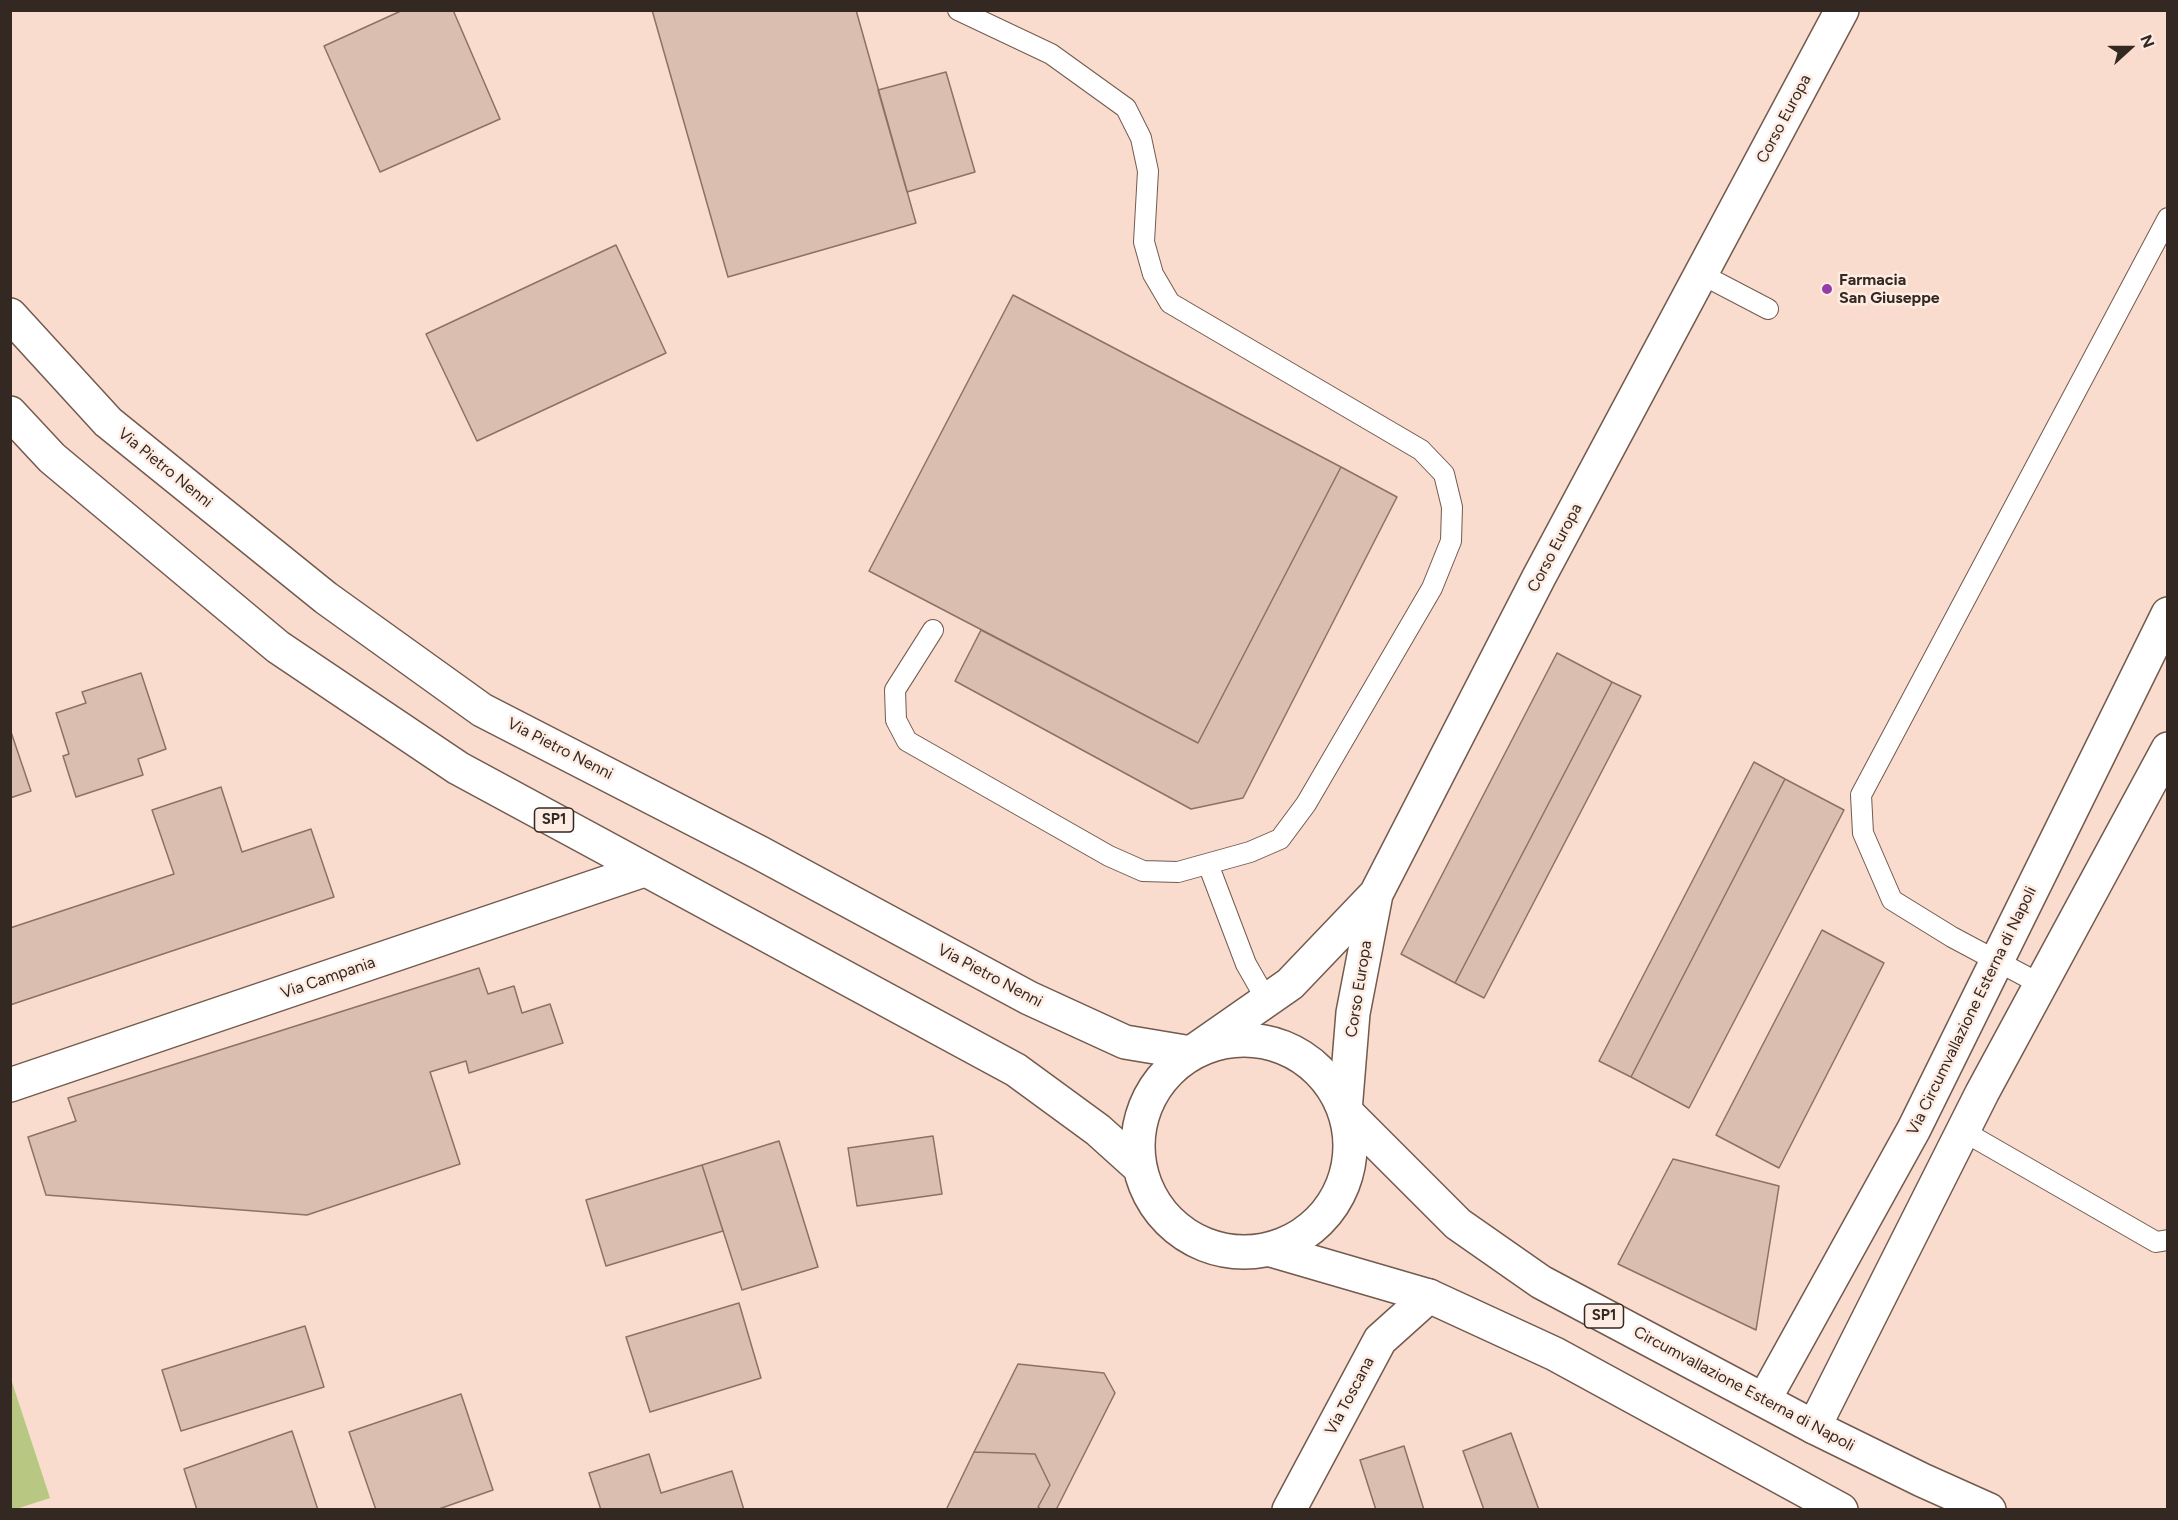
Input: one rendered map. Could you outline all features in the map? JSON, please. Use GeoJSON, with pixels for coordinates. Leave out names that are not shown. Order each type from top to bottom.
{"type":"FeatureCollection","features":[{"type":"Feature","properties":{"kind":"main road","name":"Corso Europa"},"geometry":{"type":"LineString","coordinates":[[1345,1111],[1353,1013],[1376,894],[1539,578],[1842,10]]}},
{"type":"Feature","properties":{"kind":"main road","name":"Via Pietro Nenni"},"geometry":{"type":"LineString","coordinates":[[10,315],[108,422],[326,598],[482,710],[760,853],[1029,998],[1125,1042],[1191,1053]]}},
{"type":"Feature","properties":{"kind":"main road","name":"SP1"},"geometry":{"type":"LineString","coordinates":[[10,413],[52,458],[278,647],[458,768],[1016,1070],[1098,1130],[1139,1167]]}},
{"type":"Feature","properties":{"kind":"main road","name":"Via Circumvallazione Esterna di Napoli"},"geometry":{"type":"LineString","coordinates":[[1764,1400],[1914,1129],[2168,614]]}},
{"type":"Feature","properties":{"kind":"main road"},"geometry":{"type":"LineString","coordinates":[[1814,1427],[1963,1131],[2168,749]]}},
{"type":"Feature","properties":{"kind":"main road","name":"Via Campania"},"geometry":{"type":"LineString","coordinates":[[10,1085],[644,870]]}},
{"type":"Feature","properties":{"kind":"main road"},"geometry":{"type":"LineString","coordinates":[[1191,1053],[1220,1041],[1251,1039],[1282,1046],[1309,1061],[1330,1084],[1345,1111],[1351,1146],[1345,1180],[1328,1212],[1303,1235],[1271,1250],[1237,1253],[1203,1245],[1173,1226],[1151,1199],[1139,1167],[1137,1133],[1146,1101],[1165,1073],[1191,1053],[1266,999],[1290,984],[1376,894]]}},
{"type":"Feature","properties":{"kind":"main road","name":"Circumvallazione Esterna di Napoli"},"geometry":{"type":"LineString","coordinates":[[1345,1111],[1458,1224],[1541,1282],[1814,1427],[1922,1480],[1989,1509]]}},
{"type":"Feature","properties":{"kind":"main road"},"geometry":{"type":"LineString","coordinates":[[1271,1250],[1429,1296],[1555,1354],[1841,1509]]}},
{"type":"Feature","properties":{"kind":"main road","name":"Via Toscana"},"geometry":{"type":"LineString","coordinates":[[1289,1509],[1380,1340],[1429,1296]]}},
{"type":"Feature","properties":{"kind":"lane"},"geometry":{"type":"LineString","coordinates":[[933,630],[895,690],[896,720],[907,741],[1109,856],[1143,871],[1178,872],[1250,852],[1280,839],[1306,804],[1432,588],[1450,541],[1452,507],[1444,474],[1421,450],[1170,303],[1153,274],[1144,242],[1148,171],[1141,138],[1126,108],[1051,54],[958,10]]}},
{"type":"Feature","properties":{"kind":"lane"},"geometry":{"type":"LineString","coordinates":[[2040,984],[1952,937],[1892,900],[1863,833],[1862,795],[2168,218]]}},
{"type":"Feature","properties":{"kind":"lane"},"geometry":{"type":"LineString","coordinates":[[1701,274],[1768,309]]}},
{"type":"Feature","properties":{"kind":"lane"},"geometry":{"type":"LineString","coordinates":[[1208,864],[1246,964],[1266,999]]}},
{"type":"Feature","properties":{"kind":"lane"},"geometry":{"type":"LineString","coordinates":[[1963,1131],[2156,1242],[2168,1240]]}},
{"type":"Feature","properties":{"kind":"green space"},"geometry":{"type":"Polygon","coordinates":[[[10,1376],[50,1498],[13,1510],[10,1509],[10,1376]]]}},
{"type":"Feature","properties":{"kind":"building"},"geometry":{"type":"Polygon","coordinates":[[[403,10],[453,10],[500,119],[380,172],[324,46],[403,10]]]}},
{"type":"Feature","properties":{"kind":"building"},"geometry":{"type":"Polygon","coordinates":[[[652,10],[856,10],[916,223],[728,277],[652,10]]]}},
{"type":"Feature","properties":{"kind":"building"},"geometry":{"type":"Polygon","coordinates":[[[946,72],[975,172],[907,192],[878,90],[946,72]]]}},
{"type":"Feature","properties":{"kind":"building"},"geometry":{"type":"Polygon","coordinates":[[[616,245],[666,353],[477,441],[426,334],[616,245]]]}},
{"type":"Feature","properties":{"kind":"building"},"geometry":{"type":"Polygon","coordinates":[[[1013,295],[1341,467],[1198,743],[869,571],[1013,295]]]}},
{"type":"Feature","properties":{"kind":"building"},"geometry":{"type":"Polygon","coordinates":[[[1341,467],[1397,497],[1243,798],[1191,809],[955,681],[981,630],[1198,743],[1341,467]]]}},
{"type":"Feature","properties":{"kind":"building"},"geometry":{"type":"Polygon","coordinates":[[[1557,653],[1612,682],[1455,983],[1401,954],[1557,653]]]}},
{"type":"Feature","properties":{"kind":"building"},"geometry":{"type":"Polygon","coordinates":[[[141,673],[166,749],[138,759],[143,775],[76,797],[63,756],[69,754],[56,713],[86,703],[82,692],[141,673]]]}},
{"type":"Feature","properties":{"kind":"building"},"geometry":{"type":"Polygon","coordinates":[[[1612,682],[1641,696],[1484,998],[1455,983],[1612,682]]]}},
{"type":"Feature","properties":{"kind":"building"},"geometry":{"type":"Polygon","coordinates":[[[10,729],[31,791],[10,798],[10,729]]]}},
{"type":"Feature","properties":{"kind":"building"},"geometry":{"type":"Polygon","coordinates":[[[1754,762],[1785,779],[1631,1077],[1599,1061],[1754,762]]]}},
{"type":"Feature","properties":{"kind":"building"},"geometry":{"type":"Polygon","coordinates":[[[1785,779],[1844,810],[1689,1108],[1631,1077],[1785,779]]]}},
{"type":"Feature","properties":{"kind":"building"},"geometry":{"type":"Polygon","coordinates":[[[221,787],[242,852],[311,829],[334,897],[10,1005],[10,928],[174,874],[152,810],[221,787]]]}},
{"type":"Feature","properties":{"kind":"building"},"geometry":{"type":"Polygon","coordinates":[[[1822,930],[1884,963],[1779,1168],[1716,1135],[1822,930]]]}},
{"type":"Feature","properties":{"kind":"building"},"geometry":{"type":"Polygon","coordinates":[[[479,968],[488,994],[514,986],[522,1013],[550,1004],[563,1043],[469,1073],[466,1061],[430,1072],[460,1164],[307,1215],[46,1195],[28,1137],[76,1121],[68,1098],[479,968]]]}},
{"type":"Feature","properties":{"kind":"building"},"geometry":{"type":"Polygon","coordinates":[[[933,1136],[942,1194],[857,1206],[848,1148],[933,1136]]]}},
{"type":"Feature","properties":{"kind":"building"},"geometry":{"type":"Polygon","coordinates":[[[779,1141],[818,1267],[742,1290],[702,1165],[779,1141]]]}},
{"type":"Feature","properties":{"kind":"building"},"geometry":{"type":"Polygon","coordinates":[[[1673,1159],[1779,1186],[1756,1330],[1618,1264],[1673,1159]]]}},
{"type":"Feature","properties":{"kind":"building"},"geometry":{"type":"Polygon","coordinates":[[[702,1165],[723,1231],[606,1266],[586,1200],[702,1165]]]}},
{"type":"Feature","properties":{"kind":"building"},"geometry":{"type":"Polygon","coordinates":[[[739,1303],[761,1378],[650,1412],[626,1337],[739,1303]]]}},
{"type":"Feature","properties":{"kind":"building"},"geometry":{"type":"Polygon","coordinates":[[[305,1326],[324,1387],[181,1431],[162,1370],[305,1326]]]}},
{"type":"Feature","properties":{"kind":"building"},"geometry":{"type":"Polygon","coordinates":[[[1018,1364],[1104,1373],[1115,1393],[1056,1510],[1042,1510],[1038,1507],[1050,1485],[1035,1454],[974,1452],[1018,1364]]]}},
{"type":"Feature","properties":{"kind":"building"},"geometry":{"type":"Polygon","coordinates":[[[461,1394],[493,1490],[436,1510],[376,1510],[349,1432],[461,1394]]]}},
{"type":"Feature","properties":{"kind":"building"},"geometry":{"type":"Polygon","coordinates":[[[292,1431],[318,1510],[197,1510],[184,1469],[292,1431]]]}},
{"type":"Feature","properties":{"kind":"building"},"geometry":{"type":"Polygon","coordinates":[[[1511,1433],[1539,1510],[1484,1510],[1463,1451],[1511,1433]]]}},
{"type":"Feature","properties":{"kind":"building"},"geometry":{"type":"Polygon","coordinates":[[[1404,1446],[1424,1510],[1376,1510],[1360,1460],[1404,1446]]]}},
{"type":"Feature","properties":{"kind":"building"},"geometry":{"type":"Polygon","coordinates":[[[974,1452],[1035,1454],[1050,1485],[1038,1507],[1042,1510],[946,1510],[974,1452]]]}},
{"type":"Feature","properties":{"kind":"building"},"geometry":{"type":"Polygon","coordinates":[[[649,1454],[661,1493],[732,1471],[744,1510],[601,1510],[589,1473],[649,1454]]]}},
{"type":"Feature","properties":{"kind":"place","name":"Farmacia San Giuseppe"},"geometry":{"type":"Point","coordinates":[1827,289]}}]}
